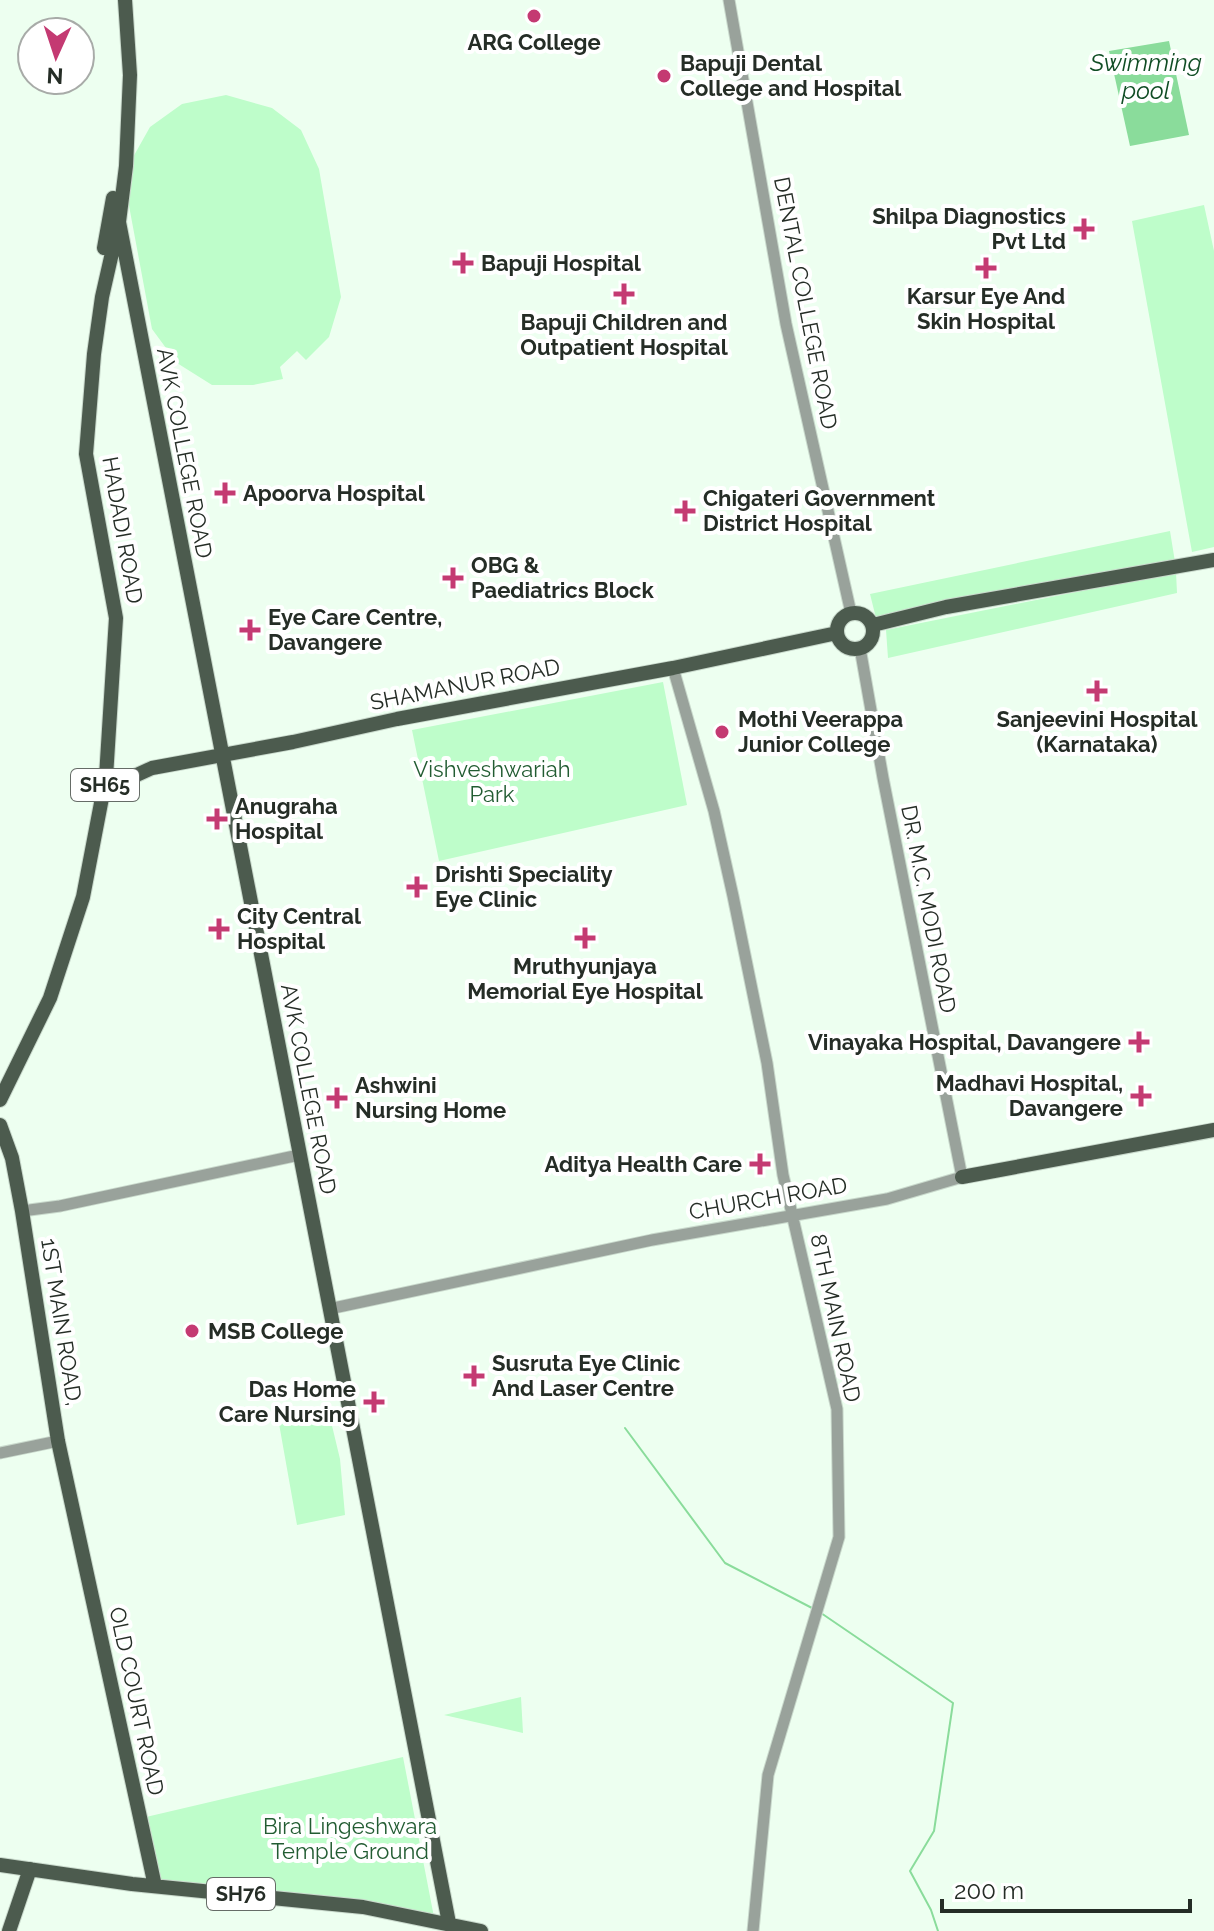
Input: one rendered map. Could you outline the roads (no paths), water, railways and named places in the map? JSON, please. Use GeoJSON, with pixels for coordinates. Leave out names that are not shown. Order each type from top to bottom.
{"type":"FeatureCollection","features":[{"type":"Feature","properties":{"kind":"main road"},"geometry":{"type":"LineString","coordinates":[[117,0],[121,80],[119,144],[108,254],[127,263]]}},
{"type":"Feature","properties":{"kind":"main road","name":"HADADI ROAD"},"geometry":{"type":"LineString","coordinates":[[0,1100],[50,998],[83,897],[104,790],[116,618],[86,454],[94,354],[108,254],[119,222],[130,110],[125,0]]}},
{"type":"Feature","properties":{"kind":"main road","name":"AVK COLLEGE ROAD"},"geometry":{"type":"LineString","coordinates":[[119,222],[449,1923]]}},
{"type":"Feature","properties":{"kind":"main road"},"geometry":{"type":"LineString","coordinates":[[873,625],[946,607],[1214,560]]}},
{"type":"Feature","properties":{"kind":"main road"},"geometry":{"type":"LineString","coordinates":[[851,613],[864,615],[873,625],[871,640],[860,648],[847,647],[837,633],[840,619],[851,613]]}},
{"type":"Feature","properties":{"kind":"main road","name":"SHAMANUR ROAD"},"geometry":{"type":"LineString","coordinates":[[104,790],[152,768],[673,668],[837,633]]}},
{"type":"Feature","properties":{"kind":"main road","name":"1ST MAIN ROAD,"},"geometry":{"type":"LineString","coordinates":[[0,1125],[12,1158],[58,1441],[78,1526]]}},
{"type":"Feature","properties":{"kind":"main road","name":"CHURCH ROAD"},"geometry":{"type":"LineString","coordinates":[[962,1177],[1214,1130]]}},
{"type":"Feature","properties":{"kind":"main road","name":"OLD COURT ROAD"},"geometry":{"type":"LineString","coordinates":[[78,1526],[155,1886]]}},
{"type":"Feature","properties":{"kind":"main road","name":"SH76"},"geometry":{"type":"LineString","coordinates":[[0,1865],[155,1886],[363,1907],[481,1931]]}},
{"type":"Feature","properties":{"kind":"main road"},"geometry":{"type":"LineString","coordinates":[[11,1931],[32,1869]]}},
{"type":"Feature","properties":{"kind":"street","name":"DENTAL COLLEGE ROAD"},"geometry":{"type":"LineString","coordinates":[[729,0],[786,324],[851,613]]}},
{"type":"Feature","properties":{"kind":"street","name":"DR. M.C. MODI ROAD"},"geometry":{"type":"LineString","coordinates":[[860,648],[962,1177]]}},
{"type":"Feature","properties":{"kind":"street","name":"8TH MAIN ROAD"},"geometry":{"type":"LineString","coordinates":[[673,668],[714,811],[733,896],[767,1063],[783,1175],[837,1409],[839,1537],[768,1775],[753,1931]]}},
{"type":"Feature","properties":{"kind":"street"},"geometry":{"type":"LineString","coordinates":[[22,1211],[60,1206],[299,1155]]}},
{"type":"Feature","properties":{"kind":"street","name":"CHURCH ROAD"},"geometry":{"type":"LineString","coordinates":[[329,1309],[652,1240],[887,1199],[962,1177]]}},
{"type":"Feature","properties":{"kind":"street"},"geometry":{"type":"LineString","coordinates":[[0,1453],[58,1441]]}},
{"type":"Feature","properties":{"kind":"water","name":"Swimming pool"},"geometry":{"type":"Polygon","coordinates":[[[1169,41],[1189,135],[1130,146],[1109,51],[1169,41]]]}},
{"type":"Feature","properties":{"kind":"waterway"},"geometry":{"type":"LineString","coordinates":[[625,1428],[725,1563],[812,1608]]}},
{"type":"Feature","properties":{"kind":"waterway"},"geometry":{"type":"LineString","coordinates":[[821,1613],[953,1703],[934,1831],[910,1871],[931,1910],[938,1931]]}},
{"type":"Feature","properties":{"kind":"place","name":"ARG College"},"geometry":{"type":"Point","coordinates":[534,16]}},
{"type":"Feature","properties":{"kind":"place","name":"Bapuji Dental College and Hospital"},"geometry":{"type":"Point","coordinates":[664,76]}},
{"type":"Feature","properties":{"kind":"place","name":"Shilpa Diagnostics Pvt Ltd"},"geometry":{"type":"Point","coordinates":[1084,229]}},
{"type":"Feature","properties":{"kind":"place","name":"Bapuji Hospital"},"geometry":{"type":"Point","coordinates":[463,263]}},
{"type":"Feature","properties":{"kind":"place","name":"Karsur Eye And Skin Hospital"},"geometry":{"type":"Point","coordinates":[986,268]}},
{"type":"Feature","properties":{"kind":"place","name":"Bapuji Children and Outpatient Hospital"},"geometry":{"type":"Point","coordinates":[624,294]}},
{"type":"Feature","properties":{"kind":"place","name":"Apoorva Hospital"},"geometry":{"type":"Point","coordinates":[225,493]}},
{"type":"Feature","properties":{"kind":"place","name":"Chigateri Government District Hospital"},"geometry":{"type":"Point","coordinates":[685,511]}},
{"type":"Feature","properties":{"kind":"place","name":"OBG & Paediatrics Block"},"geometry":{"type":"Point","coordinates":[453,578]}},
{"type":"Feature","properties":{"kind":"place","name":"Eye Care Centre, Davangere"},"geometry":{"type":"Point","coordinates":[250,630]}},
{"type":"Feature","properties":{"kind":"place","name":"Sanjeevini Hospital (Karnataka)"},"geometry":{"type":"Point","coordinates":[1097,691]}},
{"type":"Feature","properties":{"kind":"place","name":"Mothi Veerappa Junior College"},"geometry":{"type":"Point","coordinates":[722,732]}},
{"type":"Feature","properties":{"kind":"place","name":"Anugraha Hospital"},"geometry":{"type":"Point","coordinates":[217,819]}},
{"type":"Feature","properties":{"kind":"place","name":"Drishti Speciality Eye Clinic"},"geometry":{"type":"Point","coordinates":[417,887]}},
{"type":"Feature","properties":{"kind":"place","name":"City Central Hospital"},"geometry":{"type":"Point","coordinates":[219,929]}},
{"type":"Feature","properties":{"kind":"place","name":"Mruthyunjaya Memorial Eye Hospital"},"geometry":{"type":"Point","coordinates":[585,938]}},
{"type":"Feature","properties":{"kind":"place","name":"Vinayaka Hospital, Davangere"},"geometry":{"type":"Point","coordinates":[1139,1042]}},
{"type":"Feature","properties":{"kind":"place","name":"Madhavi Hospital, Davangere"},"geometry":{"type":"Point","coordinates":[1141,1096]}},
{"type":"Feature","properties":{"kind":"place","name":"Ashwini Nursing Home"},"geometry":{"type":"Point","coordinates":[337,1098]}},
{"type":"Feature","properties":{"kind":"place","name":"Aditya Health Care"},"geometry":{"type":"Point","coordinates":[760,1164]}},
{"type":"Feature","properties":{"kind":"place","name":"MSB College"},"geometry":{"type":"Point","coordinates":[192,1331]}},
{"type":"Feature","properties":{"kind":"place","name":"Susruta Eye Clinic And Laser Centre"},"geometry":{"type":"Point","coordinates":[474,1376]}},
{"type":"Feature","properties":{"kind":"place","name":"Das Home Care Nursing"},"geometry":{"type":"Point","coordinates":[374,1402]}},
{"type":"Feature","properties":{"kind":"park label","name":"Vishveshwariah Park"},"geometry":{"type":"Point","coordinates":[492,782]}},
{"type":"Feature","properties":{"kind":"park label","name":"Bira Lingeshwara Temple Ground"},"geometry":{"type":"Point","coordinates":[350,1838]}}]}
